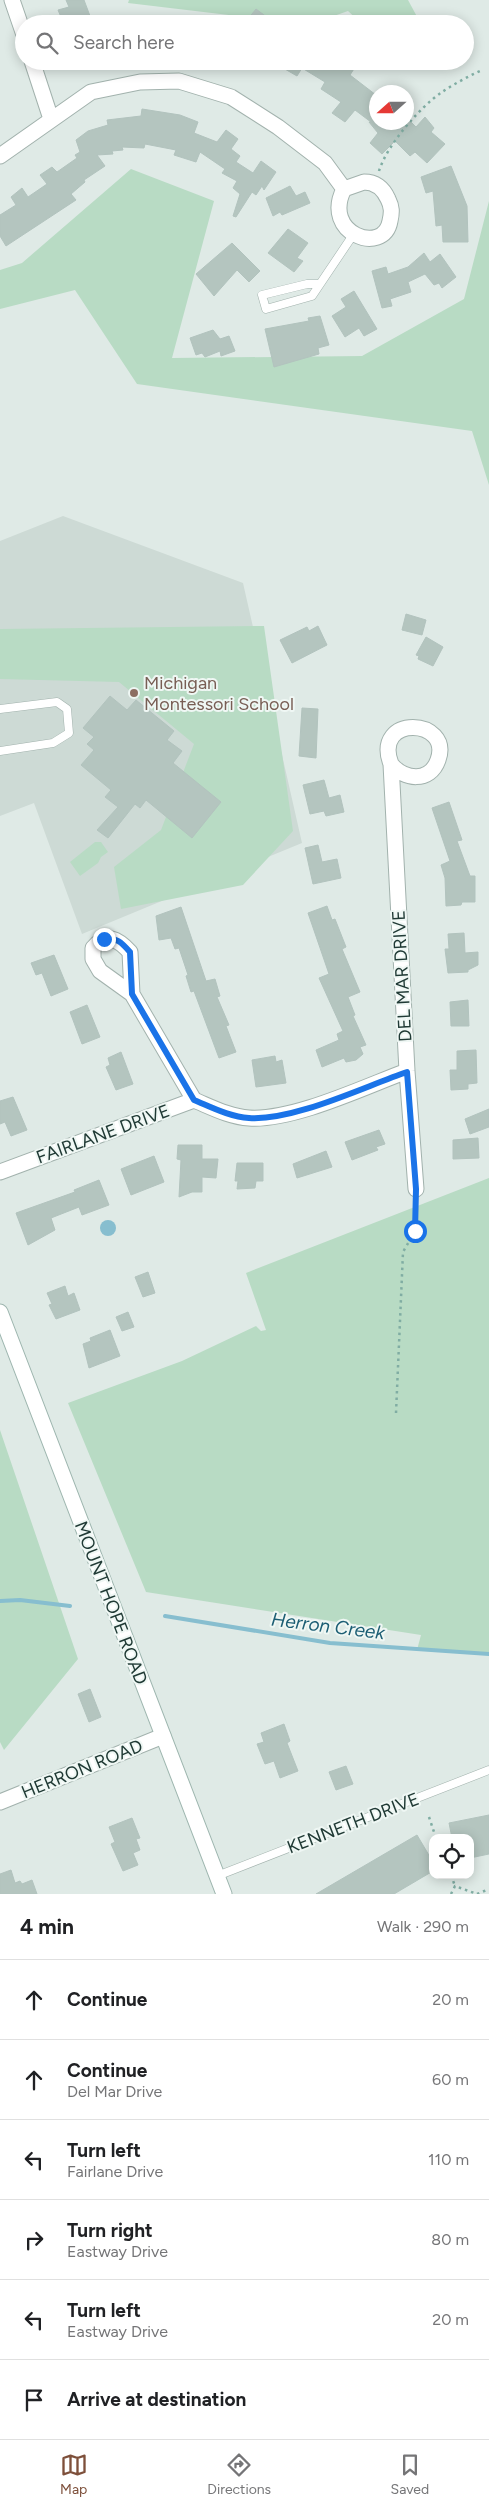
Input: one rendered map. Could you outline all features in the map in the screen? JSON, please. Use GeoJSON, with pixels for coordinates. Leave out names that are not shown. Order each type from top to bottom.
{"type":"FeatureCollection","features":[{"type":"Feature","properties":{"kind":"street"},"geometry":{"type":"LineString","coordinates":[[12,0],[17,15]]}},
{"type":"Feature","properties":{"kind":"street"},"geometry":{"type":"LineString","coordinates":[[35,70],[51,118]]}},
{"type":"Feature","properties":{"kind":"street"},"geometry":{"type":"LineString","coordinates":[[0,156],[51,118],[91,92],[140,82],[180,81],[232,97],[278,127],[325,163],[344,189]]}},
{"type":"Feature","properties":{"kind":"street"},"geometry":{"type":"LineString","coordinates":[[364,182],[376,185],[387,196],[392,209],[390,226],[385,233],[368,238],[353,235],[341,218],[339,206],[344,189],[364,182]]}},
{"type":"Feature","properties":{"kind":"street","name":"DEL MAR DRIVE"},"geometry":{"type":"LineString","coordinates":[[391,764],[407,1072],[416,1189]]}},
{"type":"Feature","properties":{"kind":"street"},"geometry":{"type":"LineString","coordinates":[[132,994],[194,1100],[247,1118],[269,1118],[292,1113],[407,1072]]}},
{"type":"Feature","properties":{"kind":"street","name":"FAIRLANE DRIVE"},"geometry":{"type":"LineString","coordinates":[[0,1172],[194,1100]]}},
{"type":"Feature","properties":{"kind":"street","name":"MOUNT HOPE ROAD"},"geometry":{"type":"LineString","coordinates":[[2,1323],[224,1894]]}},
{"type":"Feature","properties":{"kind":"street","name":"HERRON ROAD"},"geometry":{"type":"LineString","coordinates":[[0,1802],[163,1736]]}},
{"type":"Feature","properties":{"kind":"lane"},"geometry":{"type":"LineString","coordinates":[[319,284],[307,284],[262,295],[266,309],[312,296],[353,235]]}},
{"type":"Feature","properties":{"kind":"lane"},"geometry":{"type":"LineString","coordinates":[[0,709],[58,702],[67,709],[69,733],[54,743],[0,751]]}},
{"type":"Feature","properties":{"kind":"lane","name":"KENNETH DRIVE"},"geometry":{"type":"LineString","coordinates":[[217,1876],[489,1770]]}},
{"type":"Feature","properties":{"kind":"path"},"geometry":{"type":"LineString","coordinates":[[376,185],[379,169],[387,154],[420,114],[443,91],[480,70]]}},
{"type":"Feature","properties":{"kind":"path"},"geometry":{"type":"LineString","coordinates":[[396,1413],[403,1252],[415,1231],[416,1189]]}},
{"type":"Feature","properties":{"kind":"path"},"geometry":{"type":"LineString","coordinates":[[428,1817],[434,1834]]}},
{"type":"Feature","properties":{"kind":"path"},"geometry":{"type":"LineString","coordinates":[[451,1894],[455,1886],[452,1879]]}},
{"type":"Feature","properties":{"kind":"path"},"geometry":{"type":"LineString","coordinates":[[455,1886],[477,1894],[489,1889]]}},
{"type":"Feature","properties":{"kind":"shaded area","name":"Michigan Montessori School"},"geometry":{"type":"Polygon","coordinates":[[[63,516],[243,583],[302,843],[82,934],[34,803],[0,816],[0,541],[63,516]]]}},
{"type":"Feature","properties":{"kind":"green space"},"geometry":{"type":"Polygon","coordinates":[[[129,0],[408,0],[416,15],[352,15],[348,11],[337,15],[229,15],[128,3],[129,0]]]}},
{"type":"Feature","properties":{"kind":"green space"},"geometry":{"type":"Polygon","coordinates":[[[131,169],[214,201],[172,358],[362,356],[464,299],[489,201],[489,485],[472,431],[137,384],[75,290],[0,309],[0,270],[22,263],[131,169]]]}},
{"type":"Feature","properties":{"kind":"green space"},"geometry":{"type":"Polygon","coordinates":[[[264,626],[293,831],[243,885],[121,909],[114,867],[161,830],[194,744],[119,682],[0,679],[0,629],[264,626]]]}},
{"type":"Feature","properties":{"kind":"green space"},"geometry":{"type":"Polygon","coordinates":[[[95,842],[101,842],[108,852],[101,857],[98,863],[80,876],[70,862],[95,842]]]}},
{"type":"Feature","properties":{"kind":"green space"},"geometry":{"type":"Polygon","coordinates":[[[489,1178],[489,1654],[417,1650],[421,1635],[146,1592],[68,1403],[182,1361],[256,1326],[261,1331],[266,1330],[246,1273],[489,1178]]]}},
{"type":"Feature","properties":{"kind":"green space"},"geometry":{"type":"Polygon","coordinates":[[[0,1430],[78,1659],[4,1750],[0,1742],[0,1430]]]}},
{"type":"Feature","properties":{"kind":"water"},"geometry":{"type":"Polygon","coordinates":[[[108,1220],[116,1228],[108,1236],[100,1228],[108,1220]]]}},
{"type":"Feature","properties":{"kind":"building"},"geometry":{"type":"Polygon","coordinates":[[[66,0],[84,0],[90,15],[60,15],[58,10],[69,7],[66,0]]]}},
{"type":"Feature","properties":{"kind":"building"},"geometry":{"type":"Polygon","coordinates":[[[256,9],[264,15],[251,15],[256,9]]]}},
{"type":"Feature","properties":{"kind":"building"},"geometry":{"type":"Polygon","coordinates":[[[287,70],[301,70],[297,76],[287,70]]]}},
{"type":"Feature","properties":{"kind":"building"},"geometry":{"type":"Polygon","coordinates":[[[305,70],[353,70],[350,75],[369,90],[369,120],[355,110],[345,122],[332,113],[341,102],[321,89],[325,82],[305,70]]]}},
{"type":"Feature","properties":{"kind":"building"},"geometry":{"type":"Polygon","coordinates":[[[142,109],[180,115],[198,122],[194,133],[217,142],[226,130],[238,139],[231,149],[240,156],[236,162],[253,173],[261,161],[276,172],[264,190],[262,186],[256,195],[252,192],[236,217],[233,216],[240,194],[233,188],[237,181],[222,173],[225,169],[200,152],[196,162],[174,155],[176,150],[145,144],[144,148],[122,147],[123,150],[112,151],[113,154],[97,155],[105,166],[84,180],[85,182],[71,194],[76,200],[6,246],[0,236],[0,215],[16,205],[11,197],[22,188],[28,197],[47,184],[40,175],[52,167],[57,172],[77,158],[75,155],[80,152],[76,140],[88,131],[108,125],[107,120],[141,116],[142,109]]]}},
{"type":"Feature","properties":{"kind":"building"},"geometry":{"type":"Polygon","coordinates":[[[425,117],[434,128],[431,132],[445,144],[427,163],[415,152],[410,156],[395,141],[382,154],[370,143],[378,133],[376,130],[414,130],[414,125],[416,127],[425,117]]]}},
{"type":"Feature","properties":{"kind":"building"},"geometry":{"type":"Polygon","coordinates":[[[451,166],[467,206],[468,242],[443,242],[442,225],[436,226],[433,191],[426,193],[421,177],[451,166]]]}},
{"type":"Feature","properties":{"kind":"building"},"geometry":{"type":"Polygon","coordinates":[[[290,186],[296,196],[305,192],[310,203],[282,215],[280,212],[273,216],[266,198],[290,186]]]}},
{"type":"Feature","properties":{"kind":"building"},"geometry":{"type":"Polygon","coordinates":[[[288,229],[308,243],[297,258],[303,261],[294,272],[268,253],[288,229]]]}},
{"type":"Feature","properties":{"kind":"building"},"geometry":{"type":"Polygon","coordinates":[[[232,243],[260,271],[249,282],[237,270],[214,296],[196,274],[232,243]]]}},
{"type":"Feature","properties":{"kind":"building"},"geometry":{"type":"Polygon","coordinates":[[[424,253],[430,262],[440,254],[456,277],[442,288],[439,283],[434,285],[425,274],[408,282],[411,292],[390,299],[392,306],[382,308],[372,271],[386,267],[388,274],[408,267],[424,253]]]}},
{"type":"Feature","properties":{"kind":"building"},"geometry":{"type":"Polygon","coordinates":[[[354,291],[377,329],[364,336],[359,328],[345,337],[332,316],[346,307],[341,299],[354,291]]]}},
{"type":"Feature","properties":{"kind":"building"},"geometry":{"type":"Polygon","coordinates":[[[320,316],[329,345],[318,348],[319,354],[274,367],[265,329],[309,321],[308,318],[320,316]]]}},
{"type":"Feature","properties":{"kind":"building"},"geometry":{"type":"Polygon","coordinates":[[[213,330],[220,339],[229,336],[235,351],[221,356],[220,351],[205,357],[202,353],[196,355],[190,338],[213,330]]]}},
{"type":"Feature","properties":{"kind":"building"},"geometry":{"type":"Polygon","coordinates":[[[406,614],[426,620],[422,635],[402,630],[406,614]]]}},
{"type":"Feature","properties":{"kind":"building"},"geometry":{"type":"Polygon","coordinates":[[[318,626],[327,645],[292,663],[280,640],[307,627],[309,631],[318,626]]]}},
{"type":"Feature","properties":{"kind":"building"},"geometry":{"type":"Polygon","coordinates":[[[426,637],[443,647],[433,666],[418,659],[419,656],[416,655],[426,637]]]}},
{"type":"Feature","properties":{"kind":"building"},"geometry":{"type":"Polygon","coordinates":[[[110,696],[127,710],[136,700],[174,731],[167,740],[182,751],[173,763],[221,802],[192,838],[146,800],[140,808],[135,804],[108,838],[97,830],[118,807],[105,797],[111,790],[81,765],[94,750],[87,744],[94,737],[83,728],[110,696]]]}},
{"type":"Feature","properties":{"kind":"building"},"geometry":{"type":"Polygon","coordinates":[[[302,708],[318,709],[316,758],[299,756],[302,708]]]}},
{"type":"Feature","properties":{"kind":"building"},"geometry":{"type":"Polygon","coordinates":[[[324,780],[329,798],[340,795],[344,812],[326,816],[324,811],[310,814],[303,785],[324,780]]]}},
{"type":"Feature","properties":{"kind":"building"},"geometry":{"type":"Polygon","coordinates":[[[449,802],[462,840],[457,841],[470,876],[475,876],[475,902],[462,902],[461,905],[446,906],[445,878],[441,865],[450,861],[432,808],[449,802]]]}},
{"type":"Feature","properties":{"kind":"building"},"geometry":{"type":"Polygon","coordinates":[[[318,845],[322,862],[337,859],[341,878],[313,884],[305,848],[318,845]]]}},
{"type":"Feature","properties":{"kind":"building"},"geometry":{"type":"Polygon","coordinates":[[[327,906],[332,920],[335,919],[346,947],[342,949],[360,992],[348,997],[355,1015],[353,1016],[366,1045],[360,1047],[363,1054],[356,1060],[346,1062],[344,1058],[322,1067],[316,1050],[339,1040],[337,1034],[343,1031],[319,978],[329,974],[308,913],[327,906]]]}},
{"type":"Feature","properties":{"kind":"building"},"geometry":{"type":"Polygon","coordinates":[[[181,907],[206,981],[215,979],[220,996],[217,997],[229,1025],[226,1026],[236,1052],[219,1058],[194,991],[191,992],[186,976],[188,975],[179,948],[175,949],[171,938],[159,940],[156,916],[181,907]]]}},
{"type":"Feature","properties":{"kind":"building"},"geometry":{"type":"Polygon","coordinates":[[[464,933],[465,953],[478,952],[478,965],[468,970],[468,972],[448,973],[445,949],[449,949],[448,934],[464,933]]]}},
{"type":"Feature","properties":{"kind":"building"},"geometry":{"type":"Polygon","coordinates":[[[54,955],[68,989],[51,996],[42,973],[36,975],[31,963],[54,955]]]}},
{"type":"Feature","properties":{"kind":"building"},"geometry":{"type":"Polygon","coordinates":[[[468,1000],[469,1026],[451,1026],[450,1002],[468,1000]]]}},
{"type":"Feature","properties":{"kind":"building"},"geometry":{"type":"Polygon","coordinates":[[[87,1005],[100,1037],[82,1044],[70,1012],[87,1005]]]}},
{"type":"Feature","properties":{"kind":"building"},"geometry":{"type":"Polygon","coordinates":[[[476,1050],[477,1083],[468,1084],[468,1089],[451,1090],[450,1070],[457,1070],[457,1051],[476,1050]]]}},
{"type":"Feature","properties":{"kind":"building"},"geometry":{"type":"Polygon","coordinates":[[[121,1052],[133,1084],[116,1090],[106,1067],[110,1065],[108,1058],[121,1052]]]}},
{"type":"Feature","properties":{"kind":"building"},"geometry":{"type":"Polygon","coordinates":[[[275,1056],[276,1062],[282,1060],[286,1083],[256,1087],[252,1060],[275,1056]]]}},
{"type":"Feature","properties":{"kind":"building"},"geometry":{"type":"Polygon","coordinates":[[[13,1097],[27,1130],[11,1136],[5,1122],[0,1124],[0,1101],[13,1097]]]}},
{"type":"Feature","properties":{"kind":"building"},"geometry":{"type":"Polygon","coordinates":[[[489,1109],[489,1127],[470,1134],[465,1119],[489,1109]]]}},
{"type":"Feature","properties":{"kind":"building"},"geometry":{"type":"Polygon","coordinates":[[[379,1130],[385,1144],[376,1147],[378,1150],[352,1160],[345,1142],[379,1130]]]}},
{"type":"Feature","properties":{"kind":"building"},"geometry":{"type":"Polygon","coordinates":[[[478,1138],[479,1158],[453,1159],[453,1140],[478,1138]]]}},
{"type":"Feature","properties":{"kind":"building"},"geometry":{"type":"Polygon","coordinates":[[[178,1145],[202,1145],[202,1159],[218,1159],[216,1178],[202,1177],[202,1192],[192,1192],[179,1197],[181,1160],[177,1159],[178,1145]]]}},
{"type":"Feature","properties":{"kind":"building"},"geometry":{"type":"Polygon","coordinates":[[[326,1151],[332,1167],[297,1178],[293,1164],[326,1151]]]}},
{"type":"Feature","properties":{"kind":"building"},"geometry":{"type":"Polygon","coordinates":[[[154,1156],[164,1182],[131,1195],[121,1169],[154,1156]]]}},
{"type":"Feature","properties":{"kind":"building"},"geometry":{"type":"Polygon","coordinates":[[[237,1163],[263,1163],[263,1181],[256,1181],[255,1188],[237,1189],[238,1181],[235,1181],[237,1163]]]}},
{"type":"Feature","properties":{"kind":"building"},"geometry":{"type":"Polygon","coordinates":[[[99,1180],[109,1205],[82,1215],[79,1207],[51,1218],[55,1230],[28,1245],[16,1213],[75,1192],[74,1190],[99,1180]]]}},
{"type":"Feature","properties":{"kind":"building"},"geometry":{"type":"Polygon","coordinates":[[[148,1272],[155,1293],[143,1297],[135,1277],[148,1272]]]}},
{"type":"Feature","properties":{"kind":"building"},"geometry":{"type":"Polygon","coordinates":[[[65,1286],[68,1296],[74,1293],[80,1310],[56,1319],[49,1305],[52,1304],[47,1293],[65,1286]]]}},
{"type":"Feature","properties":{"kind":"building"},"geometry":{"type":"Polygon","coordinates":[[[128,1312],[134,1327],[122,1331],[116,1317],[128,1312]]]}},
{"type":"Feature","properties":{"kind":"building"},"geometry":{"type":"Polygon","coordinates":[[[110,1330],[120,1356],[89,1368],[83,1344],[91,1341],[90,1338],[110,1330]]]}},
{"type":"Feature","properties":{"kind":"building"},"geometry":{"type":"Polygon","coordinates":[[[90,1689],[101,1717],[89,1722],[78,1694],[90,1689]]]}},
{"type":"Feature","properties":{"kind":"building"},"geometry":{"type":"Polygon","coordinates":[[[284,1724],[290,1741],[287,1743],[298,1771],[280,1778],[274,1761],[265,1764],[257,1744],[264,1742],[261,1733],[284,1724]]]}},
{"type":"Feature","properties":{"kind":"building"},"geometry":{"type":"Polygon","coordinates":[[[346,1766],[353,1784],[336,1790],[329,1772],[346,1766]]]}},
{"type":"Feature","properties":{"kind":"building"},"geometry":{"type":"Polygon","coordinates":[[[489,1815],[489,1854],[474,1857],[474,1834],[451,1834],[449,1823],[489,1815]]]}},
{"type":"Feature","properties":{"kind":"building"},"geometry":{"type":"Polygon","coordinates":[[[132,1818],[140,1838],[136,1839],[140,1850],[133,1853],[138,1865],[123,1871],[111,1844],[115,1842],[109,1827],[132,1818]]]}},
{"type":"Feature","properties":{"kind":"building"},"geometry":{"type":"Polygon","coordinates":[[[417,1835],[429,1855],[429,1873],[394,1894],[316,1894],[417,1835]]]}},
{"type":"Feature","properties":{"kind":"building"},"geometry":{"type":"Polygon","coordinates":[[[11,1870],[15,1883],[20,1881],[22,1884],[32,1880],[37,1894],[0,1894],[0,1874],[11,1870]]]}},
{"type":"Feature","properties":{"kind":"waterway","name":"Herron Creek"},"geometry":{"type":"LineString","coordinates":[[0,1601],[20,1600],[70,1606]]}},
{"type":"Feature","properties":{"kind":"waterway","name":"Herron Creek"},"geometry":{"type":"LineString","coordinates":[[165,1616],[330,1643],[489,1654]]}},
{"type":"Feature","properties":{"kind":"place","name":"Michigan Montessori School"},"geometry":{"type":"Point","coordinates":[134,693]}},
{"type":"Feature","properties":{"kind":"route"},"geometry":{"type":"LineString","coordinates":[[104,939],[112,938],[120,941],[130,952],[132,994],[194,1100],[226,1113],[247,1118],[269,1118],[292,1113],[407,1072],[416,1189],[415,1231]]}}]}
